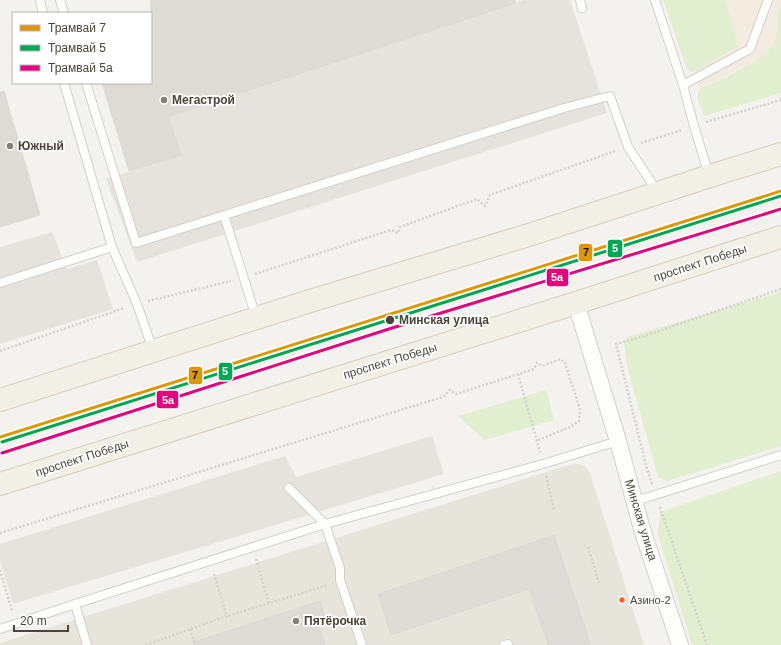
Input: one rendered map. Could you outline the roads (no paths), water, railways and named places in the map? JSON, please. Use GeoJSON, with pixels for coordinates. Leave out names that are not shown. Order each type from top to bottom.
{"type":"FeatureCollection","features":[{"type":"Feature","properties":{"kind":"main road"},"geometry":{"type":"LineString","coordinates":[[0,400],[257,318],[532,234],[781,154]]}},
{"type":"Feature","properties":{"kind":"main road","name":"проспект Победы"},"geometry":{"type":"LineString","coordinates":[[0,484],[781,237]]}},
{"type":"Feature","properties":{"kind":"street","name":"Минская улица"},"geometry":{"type":"LineString","coordinates":[[576,303],[636,501],[642,529],[680,645]]}},
{"type":"Feature","properties":{"kind":"lane"},"geometry":{"type":"LineString","coordinates":[[40,0],[43,12]]}},
{"type":"Feature","properties":{"kind":"lane"},"geometry":{"type":"LineString","coordinates":[[60,0],[64,12]]}},
{"type":"Feature","properties":{"kind":"lane"},"geometry":{"type":"LineString","coordinates":[[655,0],[683,85],[710,176]]}},
{"type":"Feature","properties":{"kind":"lane"},"geometry":{"type":"LineString","coordinates":[[683,85],[750,49],[768,0]]}},
{"type":"Feature","properties":{"kind":"lane"},"geometry":{"type":"LineString","coordinates":[[64,84],[112,247],[137,304],[154,351]]}},
{"type":"Feature","properties":{"kind":"lane"},"geometry":{"type":"LineString","coordinates":[[86,84],[136,242],[564,108],[610,96],[628,147],[659,193]]}},
{"type":"Feature","properties":{"kind":"lane"},"geometry":{"type":"LineString","coordinates":[[224,215],[257,318]]}},
{"type":"Feature","properties":{"kind":"lane"},"geometry":{"type":"LineString","coordinates":[[0,283],[112,247]]}},
{"type":"Feature","properties":{"kind":"lane"},"geometry":{"type":"LineString","coordinates":[[0,629],[325,524],[543,464],[618,441]]}},
{"type":"Feature","properties":{"kind":"lane"},"geometry":{"type":"LineString","coordinates":[[636,501],[781,455]]}},
{"type":"Feature","properties":{"kind":"lane"},"geometry":{"type":"LineString","coordinates":[[289,488],[325,524],[340,568],[340,580],[362,645]]}},
{"type":"Feature","properties":{"kind":"lane"},"geometry":{"type":"LineString","coordinates":[[75,604],[87,645]]}},
{"type":"Feature","properties":{"kind":"lane"},"geometry":{"type":"LineString","coordinates":[[504,645],[508,645]]}},
{"type":"Feature","properties":{"kind":"tram line","name":"7"},"geometry":{"type":"LineString","coordinates":[[0,437],[781,191]]}},
{"type":"Feature","properties":{"kind":"tram line","name":"5"},"geometry":{"type":"LineString","coordinates":[[2,442],[781,196]]}},
{"type":"Feature","properties":{"kind":"tram line","name":"5а"},"geometry":{"type":"LineString","coordinates":[[2,453],[392,328],[781,209]]}},
{"type":"Feature","properties":{"kind":"place","name":"Мегастрой"},"geometry":{"type":"Point","coordinates":[164,100]}},
{"type":"Feature","properties":{"kind":"place","name":"Южный"},"geometry":{"type":"Point","coordinates":[10,146]}},
{"type":"Feature","properties":{"kind":"place","name":"Минская улица"},"geometry":{"type":"Point","coordinates":[390,320]}},
{"type":"Feature","properties":{"kind":"place","name":"Азино-2"},"geometry":{"type":"Point","coordinates":[622,600]}},
{"type":"Feature","properties":{"kind":"place","name":"Пятёрочка"},"geometry":{"type":"Point","coordinates":[296,621]}}]}
